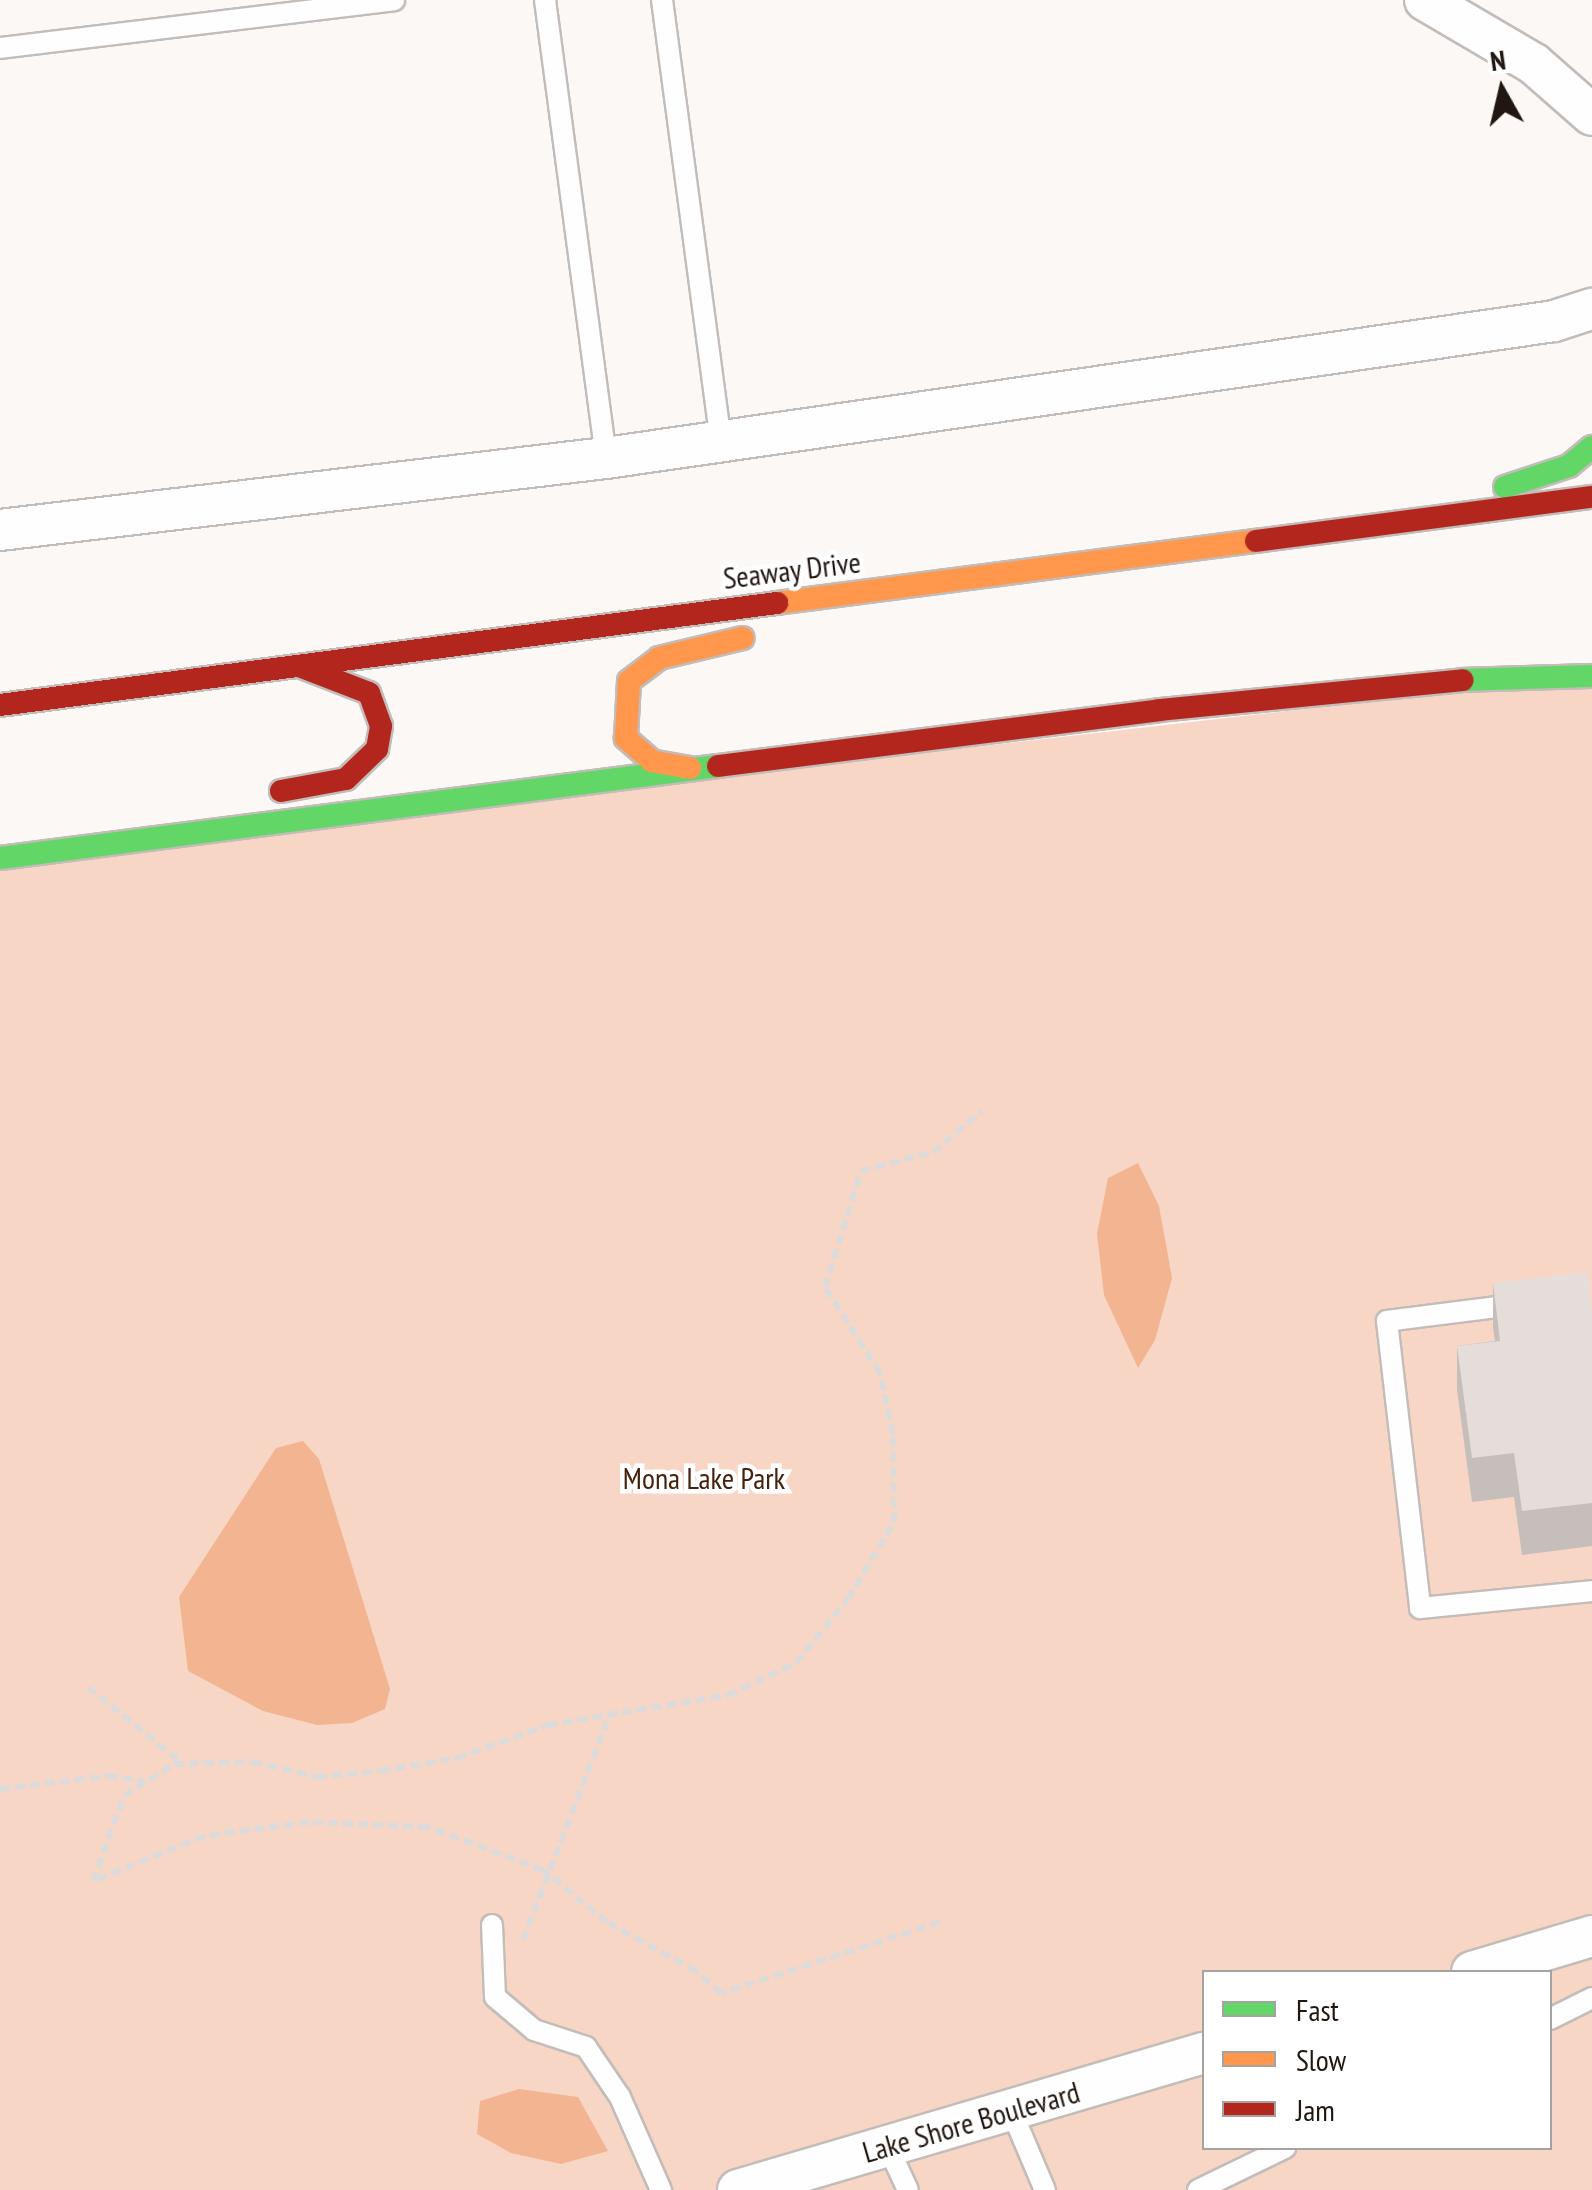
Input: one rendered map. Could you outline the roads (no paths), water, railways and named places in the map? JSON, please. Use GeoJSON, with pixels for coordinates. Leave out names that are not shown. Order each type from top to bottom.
{"type":"FeatureCollection","features":[{"type":"Feature","properties":{"kind":"highway"},"geometry":{"type":"LineString","coordinates":[[1383,522],[1534,479],[1569,466],[1592,447]]}},
{"type":"Feature","properties":{"kind":"highway","name":"Seaway Drive"},"geometry":{"type":"LineString","coordinates":[[0,705],[1592,497]]}},
{"type":"Feature","properties":{"kind":"highway"},"geometry":{"type":"LineString","coordinates":[[1182,580],[1246,540]]}},
{"type":"Feature","properties":{"kind":"highway"},"geometry":{"type":"LineString","coordinates":[[690,768],[652,760],[626,738],[622,719],[630,682],[659,658],[771,634]]}},
{"type":"Feature","properties":{"kind":"highway"},"geometry":{"type":"LineString","coordinates":[[250,796],[346,779],[377,750],[381,726],[368,694],[296,665]]}},
{"type":"Feature","properties":{"kind":"highway"},"geometry":{"type":"LineString","coordinates":[[0,858],[690,768],[1386,686],[1592,676]]}},
{"type":"Feature","properties":{"kind":"street"},"geometry":{"type":"LineString","coordinates":[[1426,0],[1534,64],[1592,115]]}},
{"type":"Feature","properties":{"kind":"street"},"geometry":{"type":"LineString","coordinates":[[0,530],[606,458],[1554,322],[1592,309]]}},
{"type":"Feature","properties":{"kind":"street"},"geometry":{"type":"LineString","coordinates":[[1479,1970],[1592,1936]]}},
{"type":"Feature","properties":{"kind":"street","name":"Lake Shore Boulevard"},"geometry":{"type":"LineString","coordinates":[[738,2190],[1202,2054]]}},
{"type":"Feature","properties":{"kind":"lane"},"geometry":{"type":"LineString","coordinates":[[0,48],[394,0]]}},
{"type":"Feature","properties":{"kind":"lane"},"geometry":{"type":"LineString","coordinates":[[545,0],[606,458]]}},
{"type":"Feature","properties":{"kind":"lane"},"geometry":{"type":"LineString","coordinates":[[662,0],[721,442]]}},
{"type":"Feature","properties":{"kind":"lane"},"geometry":{"type":"LineString","coordinates":[[1536,1302],[1388,1320],[1420,1608],[1592,1592]]}},
{"type":"Feature","properties":{"kind":"lane"},"geometry":{"type":"LineString","coordinates":[[492,1925],[495,1997],[534,2030],[586,2047],[620,2097],[662,2190]]}},
{"type":"Feature","properties":{"kind":"lane"},"geometry":{"type":"LineString","coordinates":[[1552,2018],[1592,1998]]}},
{"type":"Feature","properties":{"kind":"lane"},"geometry":{"type":"LineString","coordinates":[[1011,2110],[1045,2190]]}},
{"type":"Feature","properties":{"kind":"lane"},"geometry":{"type":"LineString","coordinates":[[888,2147],[908,2190]]}},
{"type":"Feature","properties":{"kind":"lane"},"geometry":{"type":"LineString","coordinates":[[1198,2190],[1281,2150]]}},
{"type":"Feature","properties":{"kind":"park label","name":"Mona Lake Park"},"geometry":{"type":"Point","coordinates":[704,1478]}}]}
